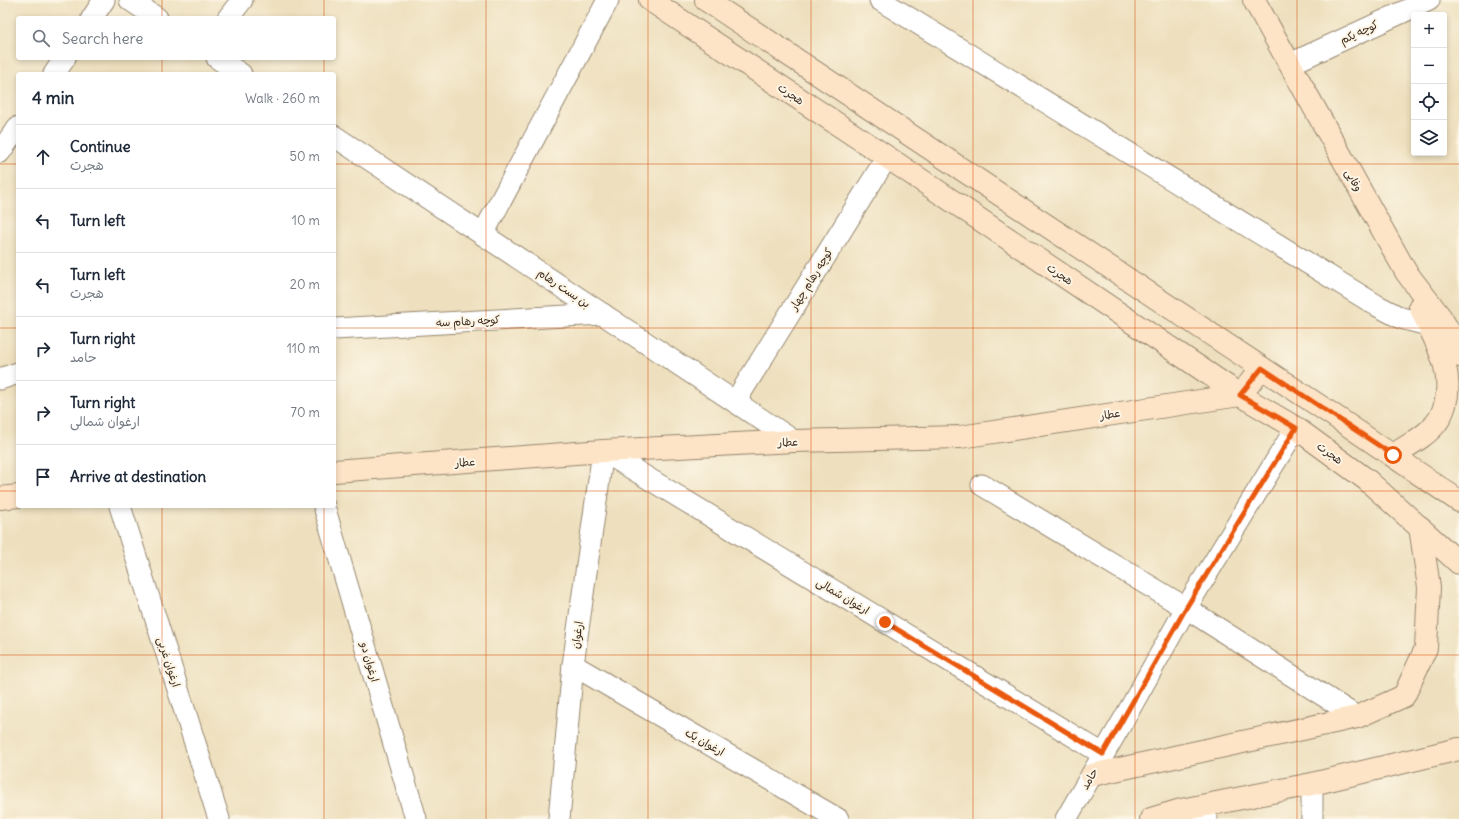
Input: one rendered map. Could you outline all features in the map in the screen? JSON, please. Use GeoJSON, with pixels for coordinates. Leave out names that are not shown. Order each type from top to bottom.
{"type":"FeatureCollection","features":[{"type":"Feature","properties":{"kind":"street"},"geometry":{"type":"LineString","coordinates":[[93,16],[104,0]]}},
{"type":"Feature","properties":{"kind":"street"},"geometry":{"type":"LineString","coordinates":[[130,0],[154,16]]}},
{"type":"Feature","properties":{"kind":"street"},"geometry":{"type":"LineString","coordinates":[[230,16],[242,0]]}},
{"type":"Feature","properties":{"kind":"street"},"geometry":{"type":"LineString","coordinates":[[483,234],[608,0]]}},
{"type":"Feature","properties":{"kind":"street","name":"هجرت"},"geometry":{"type":"LineString","coordinates":[[650,0],[887,157],[1240,395],[1296,428],[1367,480],[1459,563]]}},
{"type":"Feature","properties":{"kind":"street"},"geometry":{"type":"LineString","coordinates":[[706,0],[1393,455],[1459,501]]}},
{"type":"Feature","properties":{"kind":"street"},"geometry":{"type":"LineString","coordinates":[[880,0],[1376,305],[1401,318],[1428,325]]}},
{"type":"Feature","properties":{"kind":"street","name":"وفایی"},"geometry":{"type":"LineString","coordinates":[[1254,0],[1406,272],[1441,318],[1455,342],[1459,356]]}},
{"type":"Feature","properties":{"kind":"street","name":"کوچه یکم"},"geometry":{"type":"LineString","coordinates":[[1290,64],[1429,0]]}},
{"type":"Feature","properties":{"kind":"street"},"geometry":{"type":"LineString","coordinates":[[55,72],[64,60]]}},
{"type":"Feature","properties":{"kind":"street"},"geometry":{"type":"LineString","coordinates":[[220,60],[238,72]]}},
{"type":"Feature","properties":{"kind":"street","name":"بن بست رهام"},"geometry":{"type":"LineString","coordinates":[[336,137],[794,441]]}},
{"type":"Feature","properties":{"kind":"street","name":"کوچه رهام چهار"},"geometry":{"type":"LineString","coordinates":[[735,402],[887,157]]}},
{"type":"Feature","properties":{"kind":"street"},"geometry":{"type":"LineString","coordinates":[[1393,455],[1423,435],[1437,423],[1442,414],[1448,387],[1446,369],[1440,350],[1406,272]]}},
{"type":"Feature","properties":{"kind":"street","name":"کوچه رهام سه"},"geometry":{"type":"LineString","coordinates":[[336,329],[602,314]]}},
{"type":"Feature","properties":{"kind":"street"},"geometry":{"type":"LineString","coordinates":[[1240,395],[1262,368]]}},
{"type":"Feature","properties":{"kind":"street"},"geometry":{"type":"LineString","coordinates":[[0,379],[16,374]]}},
{"type":"Feature","properties":{"kind":"street","name":"عطار"},"geometry":{"type":"LineString","coordinates":[[336,472],[602,451],[794,441],[960,437],[1240,395]]}},
{"type":"Feature","properties":{"kind":"street","name":"حامد"},"geometry":{"type":"LineString","coordinates":[[1066,819],[1186,608],[1296,428]]}},
{"type":"Feature","properties":{"kind":"street","name":"ارغوان"},"geometry":{"type":"LineString","coordinates":[[559,819],[573,665],[602,451]]}},
{"type":"Feature","properties":{"kind":"street","name":"ارغوان شمالی"},"geometry":{"type":"LineString","coordinates":[[602,451],[1103,754]]}},
{"type":"Feature","properties":{"kind":"street"},"geometry":{"type":"LineString","coordinates":[[982,485],[1186,608],[1357,717]]}},
{"type":"Feature","properties":{"kind":"street","name":"ارغوان غربی"},"geometry":{"type":"LineString","coordinates":[[121,508],[219,819]]}},
{"type":"Feature","properties":{"kind":"street","name":"ارغوان دو"},"geometry":{"type":"LineString","coordinates":[[325,508],[416,819]]}},
{"type":"Feature","properties":{"kind":"street"},"geometry":{"type":"LineString","coordinates":[[1092,775],[1357,717],[1404,696],[1426,648],[1429,587],[1420,527]]}},
{"type":"Feature","properties":{"kind":"street","name":"ارغوان یک"},"geometry":{"type":"LineString","coordinates":[[573,665],[838,819]]}},
{"type":"Feature","properties":{"kind":"street"},"geometry":{"type":"LineString","coordinates":[[1151,819],[1181,810],[1312,784],[1459,749]]}},
{"type":"Feature","properties":{"kind":"street"},"geometry":{"type":"LineString","coordinates":[[1312,784],[1312,819]]}},
{"type":"Feature","properties":{"kind":"street"},"geometry":{"type":"LineString","coordinates":[[1181,810],[1206,819]]}},
{"type":"Feature","properties":{"kind":"route"},"geometry":{"type":"LineString","coordinates":[[885,622],[1103,754],[1186,608],[1296,428],[1240,395],[1262,368],[1393,455]]}}]}
